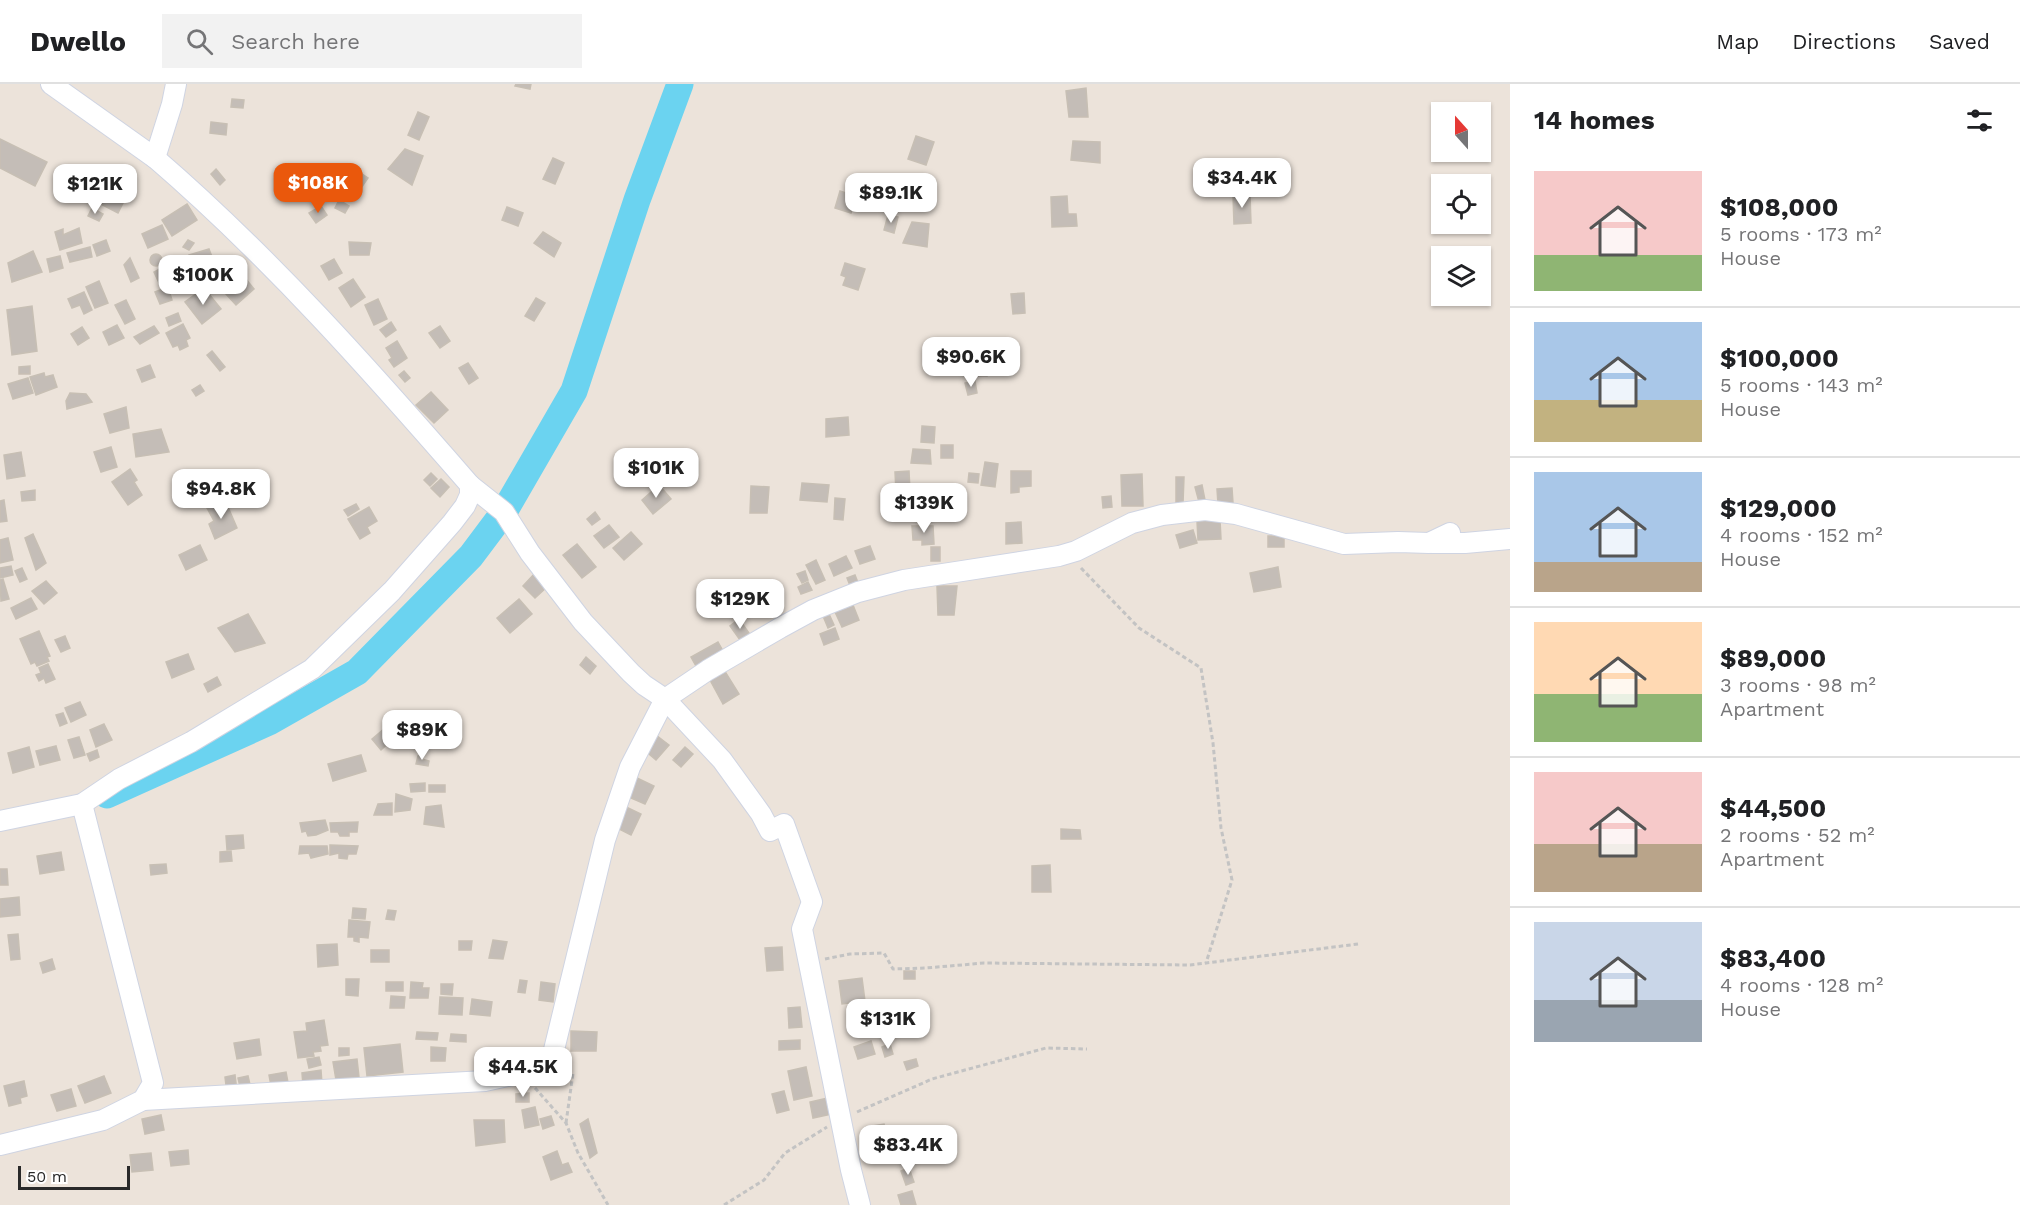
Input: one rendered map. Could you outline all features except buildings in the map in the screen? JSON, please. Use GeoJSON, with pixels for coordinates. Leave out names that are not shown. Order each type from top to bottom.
{"type":"FeatureCollection","features":[{"type":"Feature","properties":{"kind":"street"},"geometry":{"type":"LineString","coordinates":[[51,84],[155,158],[209,205],[371,373],[470,485],[504,512],[536,562],[583,622],[644,686],[665,699],[722,760],[761,814],[770,831],[784,824],[812,902],[802,929],[842,1119],[850,1170],[860,1205]]}},
{"type":"Feature","properties":{"kind":"street"},"geometry":{"type":"LineString","coordinates":[[155,158],[176,84]]}},
{"type":"Feature","properties":{"kind":"street"},"geometry":{"type":"LineString","coordinates":[[0,821],[82,804],[119,779],[191,742],[312,669],[392,591],[452,523],[465,506],[470,495],[470,485]]}},
{"type":"Feature","properties":{"kind":"street"},"geometry":{"type":"LineString","coordinates":[[0,1145],[104,1120],[143,1100],[485,1081],[517,1074],[552,1058],[605,840],[630,767],[665,699],[708,670],[813,610],[858,592],[904,580],[1067,554],[1132,524],[1162,515],[1205,510],[1236,514],[1344,544],[1466,543],[1510,539]]}},
{"type":"Feature","properties":{"kind":"street"},"geometry":{"type":"LineString","coordinates":[[1429,543],[1450,533]]}},
{"type":"Feature","properties":{"kind":"street"},"geometry":{"type":"LineString","coordinates":[[82,804],[153,1083],[143,1100]]}},
{"type":"Feature","properties":{"kind":"path"},"geometry":{"type":"LineString","coordinates":[[1067,554],[1139,628],[1201,668],[1213,743],[1221,828],[1232,880],[1206,963]]}},
{"type":"Feature","properties":{"kind":"path"},"geometry":{"type":"LineString","coordinates":[[808,962],[850,954],[884,953],[893,969],[984,963],[1190,965],[1358,944]]}},
{"type":"Feature","properties":{"kind":"path"},"geometry":{"type":"LineString","coordinates":[[724,1205],[764,1180],[785,1153],[842,1119],[932,1079],[1046,1048],[1087,1049]]}},
{"type":"Feature","properties":{"kind":"path"},"geometry":{"type":"LineString","coordinates":[[566,1123],[573,1073]]}},
{"type":"Feature","properties":{"kind":"path"},"geometry":{"type":"LineString","coordinates":[[535,1088],[566,1123],[578,1153],[608,1205]]}},
{"type":"Feature","properties":{"kind":"waterway"},"geometry":{"type":"LineString","coordinates":[[107,795],[269,722],[357,672],[471,556],[504,512],[574,391],[637,200],[680,84]]}}]}
